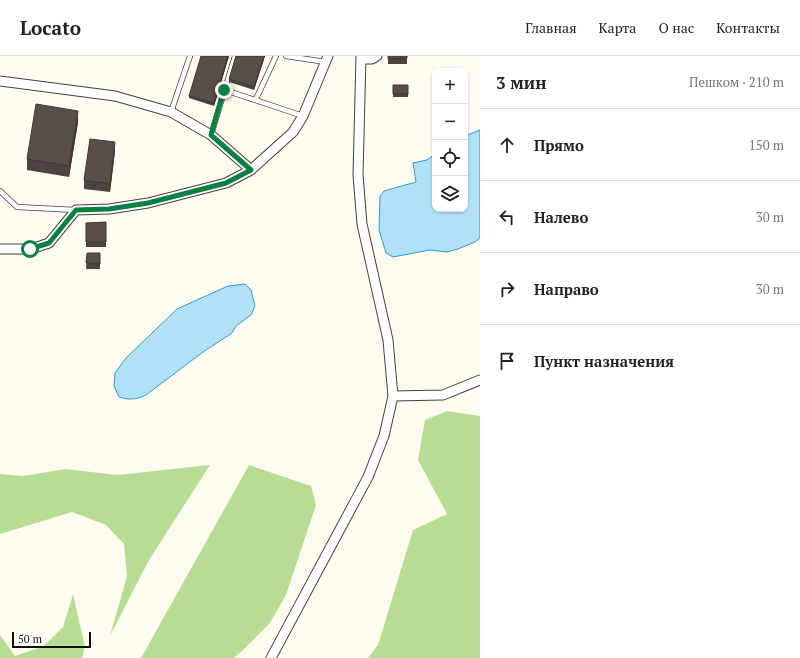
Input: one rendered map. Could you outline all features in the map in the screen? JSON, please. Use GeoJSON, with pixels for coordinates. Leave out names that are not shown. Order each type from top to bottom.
{"type":"FeatureCollection","features":[{"type":"Feature","properties":{"kind":"street"},"geometry":{"type":"LineString","coordinates":[[271,658],[368,477],[384,436],[393,396],[388,340],[362,224],[358,175],[361,57],[372,59],[377,56]]}},
{"type":"Feature","properties":{"kind":"street"},"geometry":{"type":"LineString","coordinates":[[0,249],[30,249],[49,243],[76,210],[109,209],[148,203],[226,183],[251,170],[294,132],[303,116],[327,59]]}},
{"type":"Feature","properties":{"kind":"street"},"geometry":{"type":"LineString","coordinates":[[0,81],[115,96],[171,112],[211,135],[251,170]]}},
{"type":"Feature","properties":{"kind":"street"},"geometry":{"type":"LineString","coordinates":[[393,396],[443,396],[480,380]]}},
{"type":"Feature","properties":{"kind":"lane"},"geometry":{"type":"LineString","coordinates":[[171,112],[190,56]]}},
{"type":"Feature","properties":{"kind":"lane"},"geometry":{"type":"LineString","coordinates":[[211,135],[235,56]]}},
{"type":"Feature","properties":{"kind":"lane"},"geometry":{"type":"LineString","coordinates":[[256,99],[276,56]]}},
{"type":"Feature","properties":{"kind":"lane"},"geometry":{"type":"LineString","coordinates":[[286,56],[327,59]]}},
{"type":"Feature","properties":{"kind":"lane"},"geometry":{"type":"LineString","coordinates":[[224,90],[256,99],[303,116]]}},
{"type":"Feature","properties":{"kind":"lane"},"geometry":{"type":"LineString","coordinates":[[0,191],[17,207],[76,210]]}},
{"type":"Feature","properties":{"kind":"green space"},"geometry":{"type":"Polygon","coordinates":[[[447,411],[480,416],[480,658],[368,658],[378,645],[413,530],[447,514],[418,460],[425,420],[447,411]]]}},
{"type":"Feature","properties":{"kind":"green space"},"geometry":{"type":"Polygon","coordinates":[[[210,465],[149,560],[110,636],[127,576],[124,544],[106,525],[72,512],[0,534],[0,474],[23,476],[66,469],[117,475],[210,465]]]}},
{"type":"Feature","properties":{"kind":"green space"},"geometry":{"type":"Polygon","coordinates":[[[249,465],[311,486],[316,505],[286,595],[270,623],[234,658],[141,658],[249,465]]]}},
{"type":"Feature","properties":{"kind":"green space"},"geometry":{"type":"Polygon","coordinates":[[[73,594],[85,647],[82,658],[0,658],[0,635],[15,656],[44,646],[63,627],[73,594]]]}},
{"type":"Feature","properties":{"kind":"water"},"geometry":{"type":"Polygon","coordinates":[[[480,130],[480,238],[475,242],[447,252],[430,250],[393,257],[386,253],[379,230],[380,196],[384,191],[416,182],[413,163],[427,160],[432,156],[432,212],[468,212],[468,135],[480,130]]]}},
{"type":"Feature","properties":{"kind":"water"},"geometry":{"type":"Polygon","coordinates":[[[245,284],[251,290],[255,306],[251,315],[236,326],[232,333],[203,352],[146,395],[132,399],[119,397],[114,386],[115,373],[126,358],[177,309],[228,286],[245,284]]]}},
{"type":"Feature","properties":{"kind":"building"},"geometry":{"type":"Polygon","coordinates":[[[201,56],[228,56],[214,103],[189,96],[201,56]]]}},
{"type":"Feature","properties":{"kind":"building"},"geometry":{"type":"Polygon","coordinates":[[[236,56],[264,56],[254,87],[229,79],[236,56]]]}},
{"type":"Feature","properties":{"kind":"building"},"geometry":{"type":"Polygon","coordinates":[[[388,56],[407,56],[407,58],[388,59],[388,56]]]}},
{"type":"Feature","properties":{"kind":"building"},"geometry":{"type":"Polygon","coordinates":[[[393,85],[408,85],[408,94],[393,94],[393,85]]]}},
{"type":"Feature","properties":{"kind":"building"},"geometry":{"type":"Polygon","coordinates":[[[36,104],[78,111],[69,166],[27,159],[36,104]]]}},
{"type":"Feature","properties":{"kind":"building"},"geometry":{"type":"Polygon","coordinates":[[[90,139],[115,142],[110,184],[84,180],[90,139]]]}},
{"type":"Feature","properties":{"kind":"building"},"geometry":{"type":"Polygon","coordinates":[[[106,222],[106,242],[86,242],[86,223],[106,222]]]}},
{"type":"Feature","properties":{"kind":"building"},"geometry":{"type":"Polygon","coordinates":[[[87,253],[100,253],[100,264],[86,263],[87,253]]]}},
{"type":"Feature","properties":{"kind":"route"},"geometry":{"type":"LineString","coordinates":[[30,249],[49,243],[76,210],[109,209],[148,203],[226,183],[251,170],[211,135],[224,90]]}}]}
